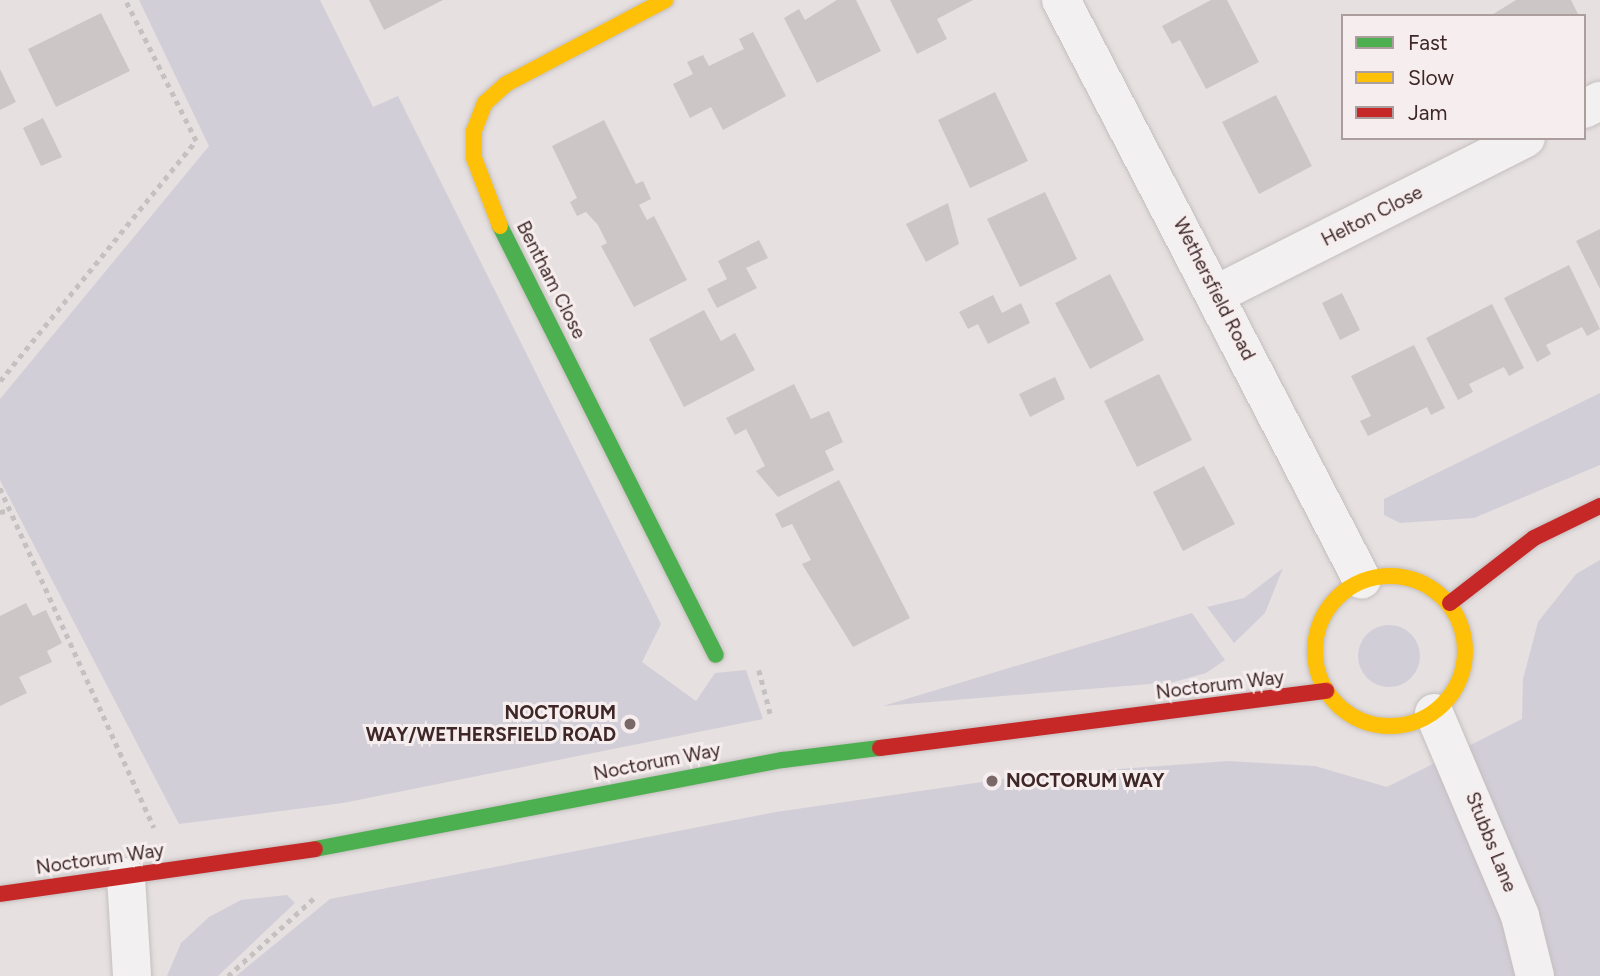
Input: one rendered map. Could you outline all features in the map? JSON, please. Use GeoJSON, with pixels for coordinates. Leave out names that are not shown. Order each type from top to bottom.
{"type":"FeatureCollection","features":[{"type":"Feature","properties":{"kind":"street","name":"Bentham Close"},"geometry":{"type":"LineString","coordinates":[[665,0],[506,84],[485,103],[474,131],[474,158],[480,186],[716,655]]}},
{"type":"Feature","properties":{"kind":"street","name":"Wethersfield Road"},"geometry":{"type":"LineString","coordinates":[[1061,0],[1217,294],[1362,580]]}},
{"type":"Feature","properties":{"kind":"street","name":"Helton Close"},"geometry":{"type":"LineString","coordinates":[[1217,294],[1522,140]]}},
{"type":"Feature","properties":{"kind":"street"},"geometry":{"type":"LineString","coordinates":[[1450,603],[1534,538],[1600,506]]}},
{"type":"Feature","properties":{"kind":"street"},"geometry":{"type":"LineString","coordinates":[[1398,575],[1429,585],[1450,603],[1466,645],[1464,669],[1453,695],[1434,713],[1405,725],[1373,725],[1352,717],[1326,691],[1315,660],[1316,634],[1342,592],[1362,580],[1398,575]]}},
{"type":"Feature","properties":{"kind":"street","name":"Noctorum Way"},"geometry":{"type":"LineString","coordinates":[[0,894],[296,853],[783,760],[1326,691]]}},
{"type":"Feature","properties":{"kind":"street","name":"Stubbs Lane"},"geometry":{"type":"LineString","coordinates":[[1434,713],[1520,916],[1535,976]]}},
{"type":"Feature","properties":{"kind":"street"},"geometry":{"type":"LineString","coordinates":[[125,877],[132,976]]}},
{"type":"Feature","properties":{"kind":"path"},"geometry":{"type":"LineString","coordinates":[[0,381],[197,141],[125,0]]}},
{"type":"Feature","properties":{"kind":"path"},"geometry":{"type":"LineString","coordinates":[[0,488],[173,870]]}},
{"type":"Feature","properties":{"kind":"path"},"geometry":{"type":"LineString","coordinates":[[0,512],[10,510]]}},
{"type":"Feature","properties":{"kind":"path"},"geometry":{"type":"LineString","coordinates":[[716,655],[755,657],[783,760]]}},
{"type":"Feature","properties":{"kind":"path"},"geometry":{"type":"LineString","coordinates":[[228,976],[320,892]]}},
{"type":"Feature","properties":{"kind":"shaded area"},"geometry":{"type":"Polygon","coordinates":[[[139,0],[320,0],[373,107],[398,96],[661,624],[642,662],[696,701],[715,673],[746,670],[763,719],[343,803],[179,824],[0,480],[0,399],[209,146],[139,0]]]}},
{"type":"Feature","properties":{"kind":"shaded area"},"geometry":{"type":"Polygon","coordinates":[[[1600,393],[1600,465],[1474,518],[1400,523],[1384,515],[1384,499],[1600,393]]]}},
{"type":"Feature","properties":{"kind":"shaded area"},"geometry":{"type":"Polygon","coordinates":[[[1600,560],[1600,976],[236,976],[330,899],[776,812],[1024,776],[1228,761],[1315,766],[1387,787],[1522,719],[1523,679],[1538,622],[1576,574],[1600,560]]]}},
{"type":"Feature","properties":{"kind":"shaded area"},"geometry":{"type":"Polygon","coordinates":[[[1283,568],[1265,613],[1234,643],[1207,607],[1244,598],[1283,568]]]}},
{"type":"Feature","properties":{"kind":"shaded area"},"geometry":{"type":"Polygon","coordinates":[[[1192,613],[1225,660],[1206,673],[1174,682],[883,706],[1192,613]]]}},
{"type":"Feature","properties":{"kind":"shaded area"},"geometry":{"type":"Polygon","coordinates":[[[1383,625],[1395,625],[1411,634],[1418,644],[1418,668],[1411,678],[1395,687],[1383,687],[1372,682],[1363,673],[1358,662],[1358,650],[1363,639],[1372,630],[1383,625]]]}},
{"type":"Feature","properties":{"kind":"shaded area"},"geometry":{"type":"Polygon","coordinates":[[[287,895],[295,903],[218,976],[167,976],[181,943],[209,917],[241,900],[287,895]]]}},
{"type":"Feature","properties":{"kind":"building"},"geometry":{"type":"Polygon","coordinates":[[[369,0],[443,0],[384,30],[369,0]]]}},
{"type":"Feature","properties":{"kind":"building"},"geometry":{"type":"Polygon","coordinates":[[[837,0],[856,0],[881,51],[817,83],[784,18],[799,9],[805,20],[837,0]]]}},
{"type":"Feature","properties":{"kind":"building"},"geometry":{"type":"Polygon","coordinates":[[[890,0],[973,0],[937,19],[947,39],[917,54],[890,0]]]}},
{"type":"Feature","properties":{"kind":"building"},"geometry":{"type":"Polygon","coordinates":[[[1211,0],[1227,0],[1259,62],[1206,89],[1180,40],[1172,44],[1162,26],[1211,0]]]}},
{"type":"Feature","properties":{"kind":"building"},"geometry":{"type":"Polygon","coordinates":[[[1516,0],[1571,0],[1578,14],[1493,14],[1516,0]]]}},
{"type":"Feature","properties":{"kind":"building"},"geometry":{"type":"Polygon","coordinates":[[[101,13],[130,71],[56,107],[28,49],[101,13]]]}},
{"type":"Feature","properties":{"kind":"building"},"geometry":{"type":"Polygon","coordinates":[[[753,32],[786,96],[723,130],[711,107],[690,118],[673,84],[693,74],[687,62],[703,55],[709,66],[744,49],[739,39],[753,32]]]}},
{"type":"Feature","properties":{"kind":"building"},"geometry":{"type":"Polygon","coordinates":[[[0,69],[16,102],[0,110],[0,69]]]}},
{"type":"Feature","properties":{"kind":"building"},"geometry":{"type":"Polygon","coordinates":[[[995,92],[1028,161],[970,188],[938,120],[995,92]]]}},
{"type":"Feature","properties":{"kind":"building"},"geometry":{"type":"Polygon","coordinates":[[[1276,95],[1312,166],[1259,194],[1222,122],[1276,95]]]}},
{"type":"Feature","properties":{"kind":"building"},"geometry":{"type":"Polygon","coordinates":[[[43,118],[62,157],[41,166],[23,128],[43,118]]]}},
{"type":"Feature","properties":{"kind":"building"},"geometry":{"type":"Polygon","coordinates":[[[604,120],[636,184],[643,181],[651,199],[639,205],[647,220],[654,216],[687,280],[634,307],[601,246],[607,243],[598,225],[586,212],[577,216],[570,202],[577,198],[552,146],[604,120]]]}},
{"type":"Feature","properties":{"kind":"building"},"geometry":{"type":"Polygon","coordinates":[[[1045,192],[1077,259],[1020,287],[987,219],[1045,192]]]}},
{"type":"Feature","properties":{"kind":"building"},"geometry":{"type":"Polygon","coordinates":[[[948,203],[959,244],[926,262],[906,224],[948,203]]]}},
{"type":"Feature","properties":{"kind":"building"},"geometry":{"type":"Polygon","coordinates":[[[1600,229],[1600,289],[1576,241],[1600,229]]]}},
{"type":"Feature","properties":{"kind":"building"},"geometry":{"type":"Polygon","coordinates":[[[759,240],[768,258],[746,268],[757,288],[717,308],[707,289],[727,279],[718,261],[759,240]]]}},
{"type":"Feature","properties":{"kind":"building"},"geometry":{"type":"Polygon","coordinates":[[[1569,265],[1600,329],[1587,336],[1582,327],[1546,345],[1551,354],[1537,362],[1504,298],[1569,265]]]}},
{"type":"Feature","properties":{"kind":"building"},"geometry":{"type":"Polygon","coordinates":[[[1110,274],[1144,340],[1090,369],[1055,303],[1110,274]]]}},
{"type":"Feature","properties":{"kind":"building"},"geometry":{"type":"Polygon","coordinates":[[[1342,293],[1360,330],[1340,340],[1322,303],[1342,293]]]}},
{"type":"Feature","properties":{"kind":"building"},"geometry":{"type":"Polygon","coordinates":[[[993,295],[1002,313],[1021,303],[1030,323],[988,344],[978,324],[968,329],[959,312],[993,295]]]}},
{"type":"Feature","properties":{"kind":"building"},"geometry":{"type":"Polygon","coordinates":[[[1492,304],[1524,368],[1509,376],[1504,367],[1469,384],[1473,392],[1458,400],[1426,338],[1492,304]]]}},
{"type":"Feature","properties":{"kind":"building"},"geometry":{"type":"Polygon","coordinates":[[[704,310],[721,341],[735,333],[755,370],[684,407],[649,339],[704,310]]]}},
{"type":"Feature","properties":{"kind":"building"},"geometry":{"type":"Polygon","coordinates":[[[1414,345],[1445,408],[1431,415],[1427,407],[1368,436],[1360,421],[1371,416],[1351,376],[1414,345]]]}},
{"type":"Feature","properties":{"kind":"building"},"geometry":{"type":"Polygon","coordinates":[[[1159,374],[1192,440],[1137,467],[1104,401],[1159,374]]]}},
{"type":"Feature","properties":{"kind":"building"},"geometry":{"type":"Polygon","coordinates":[[[1055,377],[1065,399],[1030,417],[1019,394],[1055,377]]]}},
{"type":"Feature","properties":{"kind":"building"},"geometry":{"type":"Polygon","coordinates":[[[794,384],[811,419],[829,411],[843,442],[825,451],[834,470],[778,497],[756,471],[765,466],[746,429],[735,435],[726,418],[794,384]]]}},
{"type":"Feature","properties":{"kind":"building"},"geometry":{"type":"Polygon","coordinates":[[[1204,466],[1235,524],[1183,551],[1153,492],[1204,466]]]}},
{"type":"Feature","properties":{"kind":"building"},"geometry":{"type":"Polygon","coordinates":[[[839,480],[910,618],[853,647],[802,564],[811,560],[792,524],[782,528],[775,514],[839,480]]]}},
{"type":"Feature","properties":{"kind":"building"},"geometry":{"type":"Polygon","coordinates":[[[26,603],[33,616],[46,610],[62,643],[47,651],[52,662],[19,677],[27,693],[0,706],[0,616],[26,603]]]}},
{"type":"Feature","properties":{"kind":"traffic: fast"},"geometry":{"type":"LineString","coordinates":[[500,226],[716,655]]}},
{"type":"Feature","properties":{"kind":"traffic: fast"},"geometry":{"type":"LineString","coordinates":[[315,849],[783,760],[880,748]]}},
{"type":"Feature","properties":{"kind":"traffic: slow"},"geometry":{"type":"LineString","coordinates":[[500,226],[474,158],[474,131],[485,103],[506,84],[665,0]]}},
{"type":"Feature","properties":{"kind":"traffic: slow"},"geometry":{"type":"LineString","coordinates":[[1390,576],[1419,581],[1443,598],[1460,622],[1465,651],[1460,680],[1443,704],[1419,721],[1390,726],[1361,721],[1337,704],[1320,680],[1315,651],[1320,622],[1337,598],[1361,581],[1390,576]]}},
{"type":"Feature","properties":{"kind":"traffic: jam"},"geometry":{"type":"LineString","coordinates":[[1450,603],[1534,538],[1600,506]]}},
{"type":"Feature","properties":{"kind":"traffic: jam"},"geometry":{"type":"LineString","coordinates":[[880,748],[1326,691]]}},
{"type":"Feature","properties":{"kind":"traffic: jam"},"geometry":{"type":"LineString","coordinates":[[0,894],[315,849]]}},
{"type":"Feature","properties":{"kind":"place","name":"NOCTORUM WAY/WETHERSFIELD ROAD"},"geometry":{"type":"Point","coordinates":[630,724]}},
{"type":"Feature","properties":{"kind":"place","name":"NOCTORUM WAY"},"geometry":{"type":"Point","coordinates":[992,781]}}]}
